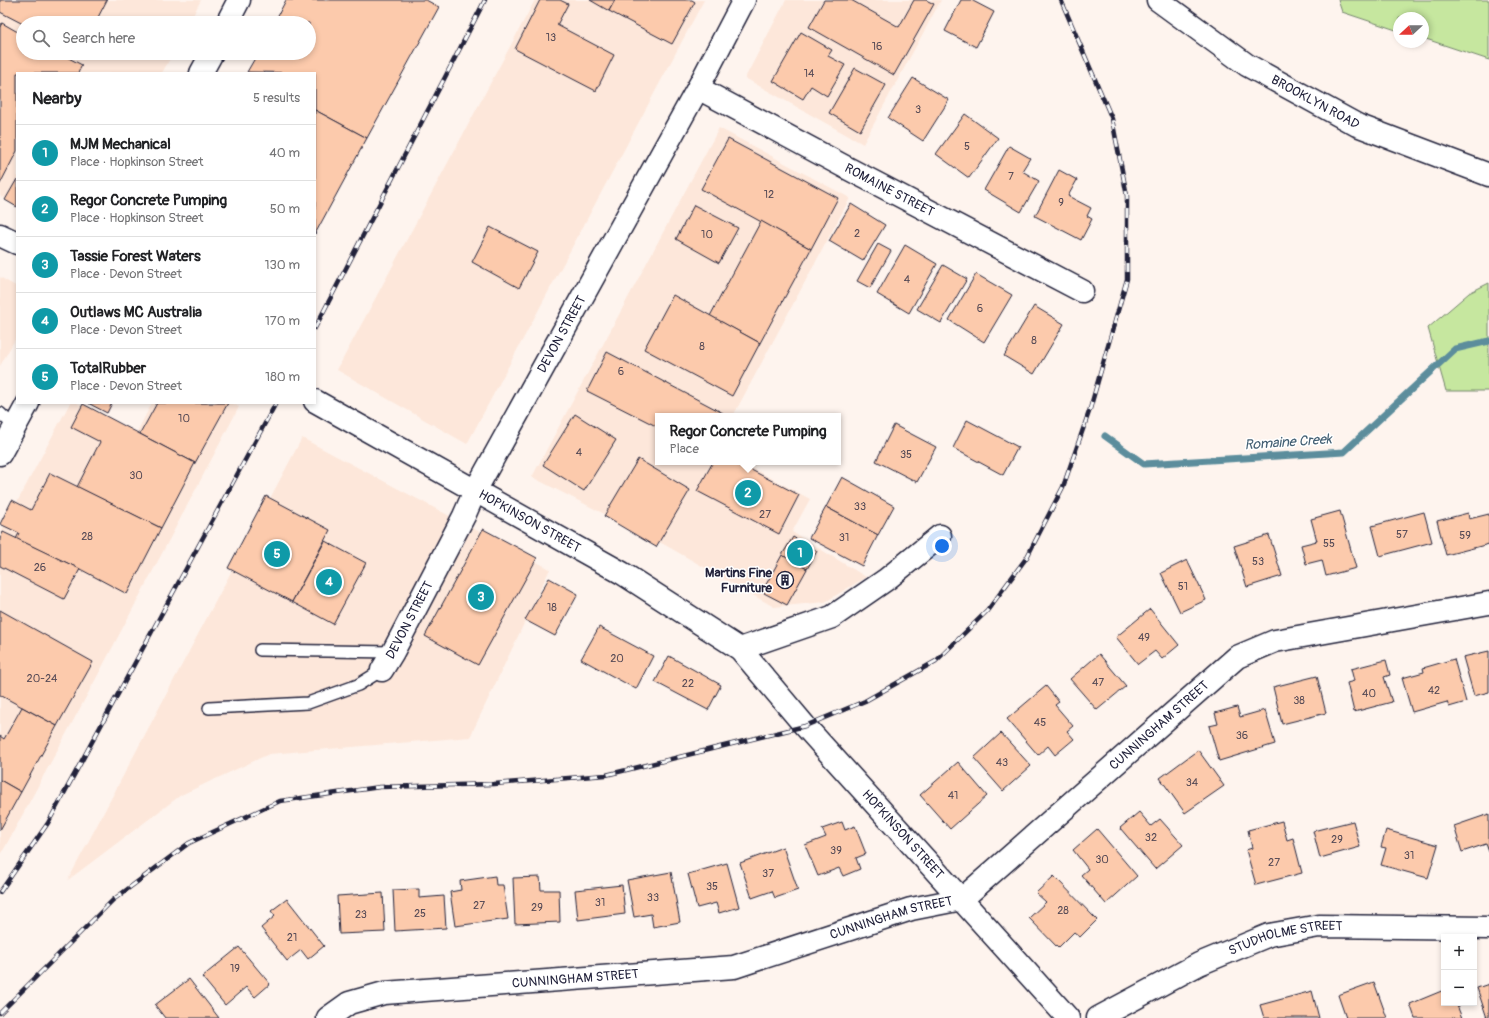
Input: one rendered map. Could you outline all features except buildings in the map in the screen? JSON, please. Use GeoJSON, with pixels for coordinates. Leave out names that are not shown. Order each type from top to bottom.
{"type":"FeatureCollection","features":[{"type":"Feature","properties":{"kind":"street"},"geometry":{"type":"LineString","coordinates":[[231,16],[239,0]]}},
{"type":"Feature","properties":{"kind":"street","name":"DEVON STREET"},"geometry":{"type":"LineString","coordinates":[[382,670],[393,652],[464,516],[475,491],[698,88],[744,0]]}},
{"type":"Feature","properties":{"kind":"street","name":"BROOKLYN ROAD"},"geometry":{"type":"LineString","coordinates":[[1158,0],[1247,65],[1357,125],[1489,175]]}},
{"type":"Feature","properties":{"kind":"street"},"geometry":{"type":"LineString","coordinates":[[202,72],[208,60]]}},
{"type":"Feature","properties":{"kind":"street","name":"ROMAINE STREET"},"geometry":{"type":"LineString","coordinates":[[698,88],[1082,291]]}},
{"type":"Feature","properties":{"kind":"street"},"geometry":{"type":"LineString","coordinates":[[0,235],[16,243]]}},
{"type":"Feature","properties":{"kind":"street","name":"HOPKINSON STREET"},"geometry":{"type":"LineString","coordinates":[[316,402],[622,573],[740,649],[805,726],[1068,1018]]}},
{"type":"Feature","properties":{"kind":"street"},"geometry":{"type":"LineString","coordinates":[[0,454],[7,420],[27,404]]}},
{"type":"Feature","properties":{"kind":"street"},"geometry":{"type":"LineString","coordinates":[[740,649],[832,617],[887,578],[940,536]]}},
{"type":"Feature","properties":{"kind":"street","name":"CUNNINGHAM STREET"},"geometry":{"type":"LineString","coordinates":[[328,1018],[350,1003],[384,993],[734,967],[911,909],[962,899],[1237,657],[1275,641],[1489,603]]}},
{"type":"Feature","properties":{"kind":"street","name":"STUDHOLME STREET"},"geometry":{"type":"LineString","coordinates":[[1098,1018],[1200,964],[1269,935],[1319,926],[1489,928]]}},
{"type":"Feature","properties":{"kind":"lane"},"geometry":{"type":"LineString","coordinates":[[260,650],[393,652]]}},
{"type":"Feature","properties":{"kind":"lane"},"geometry":{"type":"LineString","coordinates":[[209,708],[308,703],[358,685],[382,670]]}},
{"type":"Feature","properties":{"kind":"shaded area"},"geometry":{"type":"Polygon","coordinates":[[[0,0],[201,0],[193,16],[16,16],[16,60],[169,60],[163,72],[16,72],[16,204],[0,196],[0,0]]]}},
{"type":"Feature","properties":{"kind":"shaded area"},"geometry":{"type":"Polygon","coordinates":[[[535,0],[704,0],[467,444],[337,370],[535,0]]]}},
{"type":"Feature","properties":{"kind":"shaded area"},"geometry":{"type":"Polygon","coordinates":[[[786,0],[941,0],[863,144],[745,78],[786,0]]]}},
{"type":"Feature","properties":{"kind":"shaded area"},"geometry":{"type":"Polygon","coordinates":[[[719,128],[850,198],[735,413],[655,413],[655,465],[747,465],[810,499],[792,532],[866,577],[825,602],[774,607],[665,545],[532,477],[719,128]]]}},
{"type":"Feature","properties":{"kind":"shaded area"},"geometry":{"type":"Polygon","coordinates":[[[0,277],[16,286],[16,338],[0,366],[0,277]]]}},
{"type":"Feature","properties":{"kind":"shaded area"},"geometry":{"type":"Polygon","coordinates":[[[69,404],[79,404],[137,432],[151,404],[234,404],[239,407],[99,673],[0,854],[0,534],[69,404]]]}},
{"type":"Feature","properties":{"kind":"shaded area"},"geometry":{"type":"Polygon","coordinates":[[[302,438],[550,569],[470,737],[269,754],[181,795],[68,880],[302,438]]]}},
{"type":"Feature","properties":{"kind":"green space"},"geometry":{"type":"Polygon","coordinates":[[[1338,0],[1489,0],[1489,60],[1429,40],[1429,12],[1393,12],[1393,29],[1342,12],[1338,0]]]}},
{"type":"Feature","properties":{"kind":"green space"},"geometry":{"type":"Polygon","coordinates":[[[1489,283],[1489,391],[1446,391],[1428,328],[1469,293],[1489,283]]]}},
{"type":"Feature","properties":{"kind":"waterway","name":"Romaine Creek"},"geometry":{"type":"LineString","coordinates":[[1105,436],[1144,464],[1344,452],[1455,349],[1489,341]]}},
{"type":"Feature","properties":{"kind":"railway"},"geometry":{"type":"LineString","coordinates":[[316,326],[485,0]]}},
{"type":"Feature","properties":{"kind":"railway"},"geometry":{"type":"LineString","coordinates":[[0,1013],[113,900],[189,843],[280,801],[380,787],[494,784],[606,775],[805,726],[865,701],[936,661],[987,611],[1027,557],[1063,487],[1090,409],[1127,279],[1127,196],[1112,119],[1061,0]]}},
{"type":"Feature","properties":{"kind":"railway"},"geometry":{"type":"LineString","coordinates":[[0,892],[48,823],[275,404]]}},
{"type":"Feature","properties":{"kind":"place","name":"Regor Concrete Pumping"},"geometry":{"type":"Point","coordinates":[748,493]}},
{"type":"Feature","properties":{"kind":"place","name":"MJM Mechanical"},"geometry":{"type":"Point","coordinates":[800,553]}},
{"type":"Feature","properties":{"kind":"place","name":"TotalRubber"},"geometry":{"type":"Point","coordinates":[277,554]}},
{"type":"Feature","properties":{"kind":"place","name":"Martins Fine Furniture"},"geometry":{"type":"Point","coordinates":[785,580]}},
{"type":"Feature","properties":{"kind":"place","name":"Outlaws MC Australia"},"geometry":{"type":"Point","coordinates":[329,582]}},
{"type":"Feature","properties":{"kind":"place","name":"Tassie Forest Waters"},"geometry":{"type":"Point","coordinates":[481,597]}}]}
